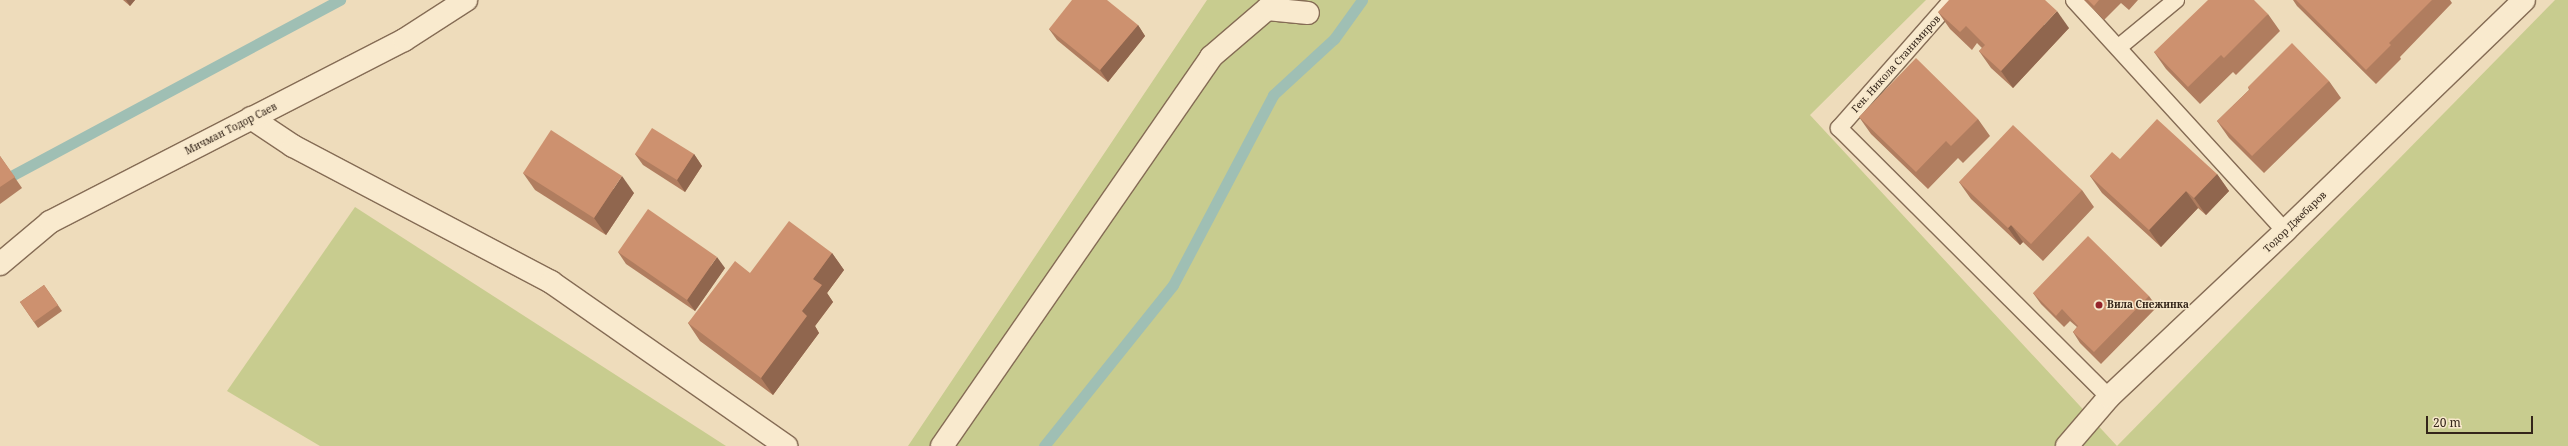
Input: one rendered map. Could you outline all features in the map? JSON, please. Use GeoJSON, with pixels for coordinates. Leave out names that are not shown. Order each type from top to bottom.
{"type":"FeatureCollection","features":[{"type":"Feature","properties":{"kind":"street","name":"Мичман Тодор Саев"},"geometry":{"type":"LineString","coordinates":[[0,264],[50,222],[404,40],[466,0]]}},
{"type":"Feature","properties":{"kind":"street","name":"Тодор Джебаров"},"geometry":{"type":"LineString","coordinates":[[2067,446],[2109,398],[2285,232],[2524,0]]}},
{"type":"Feature","properties":{"kind":"street"},"geometry":{"type":"LineString","coordinates":[[942,446],[1211,57],[1267,9],[1308,13]]}},
{"type":"Feature","properties":{"kind":"street"},"geometry":{"type":"LineString","coordinates":[[251,118],[293,146],[551,282],[786,446]]}},
{"type":"Feature","properties":{"kind":"lane","name":"Ген. Никола Станимиров"},"geometry":{"type":"LineString","coordinates":[[1952,0],[1932,26],[1840,128],[2109,398]]}},
{"type":"Feature","properties":{"kind":"lane"},"geometry":{"type":"LineString","coordinates":[[2074,0],[2119,47],[2285,232]]}},
{"type":"Feature","properties":{"kind":"lane"},"geometry":{"type":"LineString","coordinates":[[2119,47],[2176,0]]}},
{"type":"Feature","properties":{"kind":"green space"},"geometry":{"type":"Polygon","coordinates":[[[1207,0],[1926,0],[1810,115],[2117,446],[908,446],[1207,0]]]}},
{"type":"Feature","properties":{"kind":"green space"},"geometry":{"type":"Polygon","coordinates":[[[2555,0],[2568,0],[2568,446],[2117,446],[2555,0]]]}},
{"type":"Feature","properties":{"kind":"green space"},"geometry":{"type":"Polygon","coordinates":[[[355,207],[726,446],[320,446],[227,391],[355,207]]]}},
{"type":"Feature","properties":{"kind":"building"},"geometry":{"type":"Polygon","coordinates":[[[1072,0],[1107,0],[1138,25],[1100,70],[1049,29],[1072,0]]]}},
{"type":"Feature","properties":{"kind":"building"},"geometry":{"type":"Polygon","coordinates":[[[1949,0],[2045,0],[2057,11],[2001,71],[1979,51],[1985,45],[1966,26],[1960,32],[1938,12],[1949,0]]]}},
{"type":"Feature","properties":{"kind":"building"},"geometry":{"type":"Polygon","coordinates":[[[2088,0],[2099,0],[2094,6],[2088,0]]]}},
{"type":"Feature","properties":{"kind":"building"},"geometry":{"type":"Polygon","coordinates":[[[2208,0],[2254,0],[2268,14],[2224,58],[2221,55],[2188,87],[2154,52],[2208,0]]]}},
{"type":"Feature","properties":{"kind":"building"},"geometry":{"type":"Polygon","coordinates":[[[2296,0],[2432,0],[2389,43],[2391,45],[2366,70],[2296,0]]]}},
{"type":"Feature","properties":{"kind":"building"},"geometry":{"type":"Polygon","coordinates":[[[2292,43],[2329,81],[2252,156],[2217,121],[2250,89],[2248,87],[2292,43]]]}},
{"type":"Feature","properties":{"kind":"building"},"geometry":{"type":"Polygon","coordinates":[[[1916,58],[1978,119],[1951,146],[1946,141],[1916,172],[1859,117],[1916,58]]]}},
{"type":"Feature","properties":{"kind":"building"},"geometry":{"type":"Polygon","coordinates":[[[2157,119],[2217,174],[2194,198],[2186,191],[2149,230],[2090,176],[2112,152],[2120,159],[2157,119]]]}},
{"type":"Feature","properties":{"kind":"building"},"geometry":{"type":"Polygon","coordinates":[[[2013,125],[2082,190],[2031,244],[2011,225],[2008,228],[1959,182],[2013,125]]]}},
{"type":"Feature","properties":{"kind":"building"},"geometry":{"type":"Polygon","coordinates":[[[652,128],[694,154],[677,180],[635,154],[652,128]]]}},
{"type":"Feature","properties":{"kind":"building"},"geometry":{"type":"Polygon","coordinates":[[[551,130],[622,176],[594,218],[523,173],[551,130]]]}},
{"type":"Feature","properties":{"kind":"building"},"geometry":{"type":"Polygon","coordinates":[[[0,156],[15,177],[0,187],[0,156]]]}},
{"type":"Feature","properties":{"kind":"building"},"geometry":{"type":"Polygon","coordinates":[[[648,209],[717,257],[687,300],[618,252],[648,209]]]}},
{"type":"Feature","properties":{"kind":"building"},"geometry":{"type":"Polygon","coordinates":[[[789,221],[832,253],[813,279],[822,285],[802,311],[807,316],[761,378],[688,323],[735,261],[750,273],[789,221]]]}},
{"type":"Feature","properties":{"kind":"building","name":"Вила Снежинка"},"geometry":{"type":"Polygon","coordinates":[[[2088,236],[2149,296],[2094,352],[2073,332],[2078,326],[2062,309],[2056,316],[2033,293],[2088,236]]]}},
{"type":"Feature","properties":{"kind":"building"},"geometry":{"type":"Polygon","coordinates":[[[44,285],[58,305],[34,322],[20,302],[44,285]]]}},
{"type":"Feature","properties":{"kind":"waterway"},"geometry":{"type":"LineString","coordinates":[[0,182],[340,0]]}},
{"type":"Feature","properties":{"kind":"waterway"},"geometry":{"type":"LineString","coordinates":[[1044,446],[1173,285],[1273,95],[1334,39],[1362,0]]}},
{"type":"Feature","properties":{"kind":"place","name":"Вила Снежинка"},"geometry":{"type":"Point","coordinates":[2099,305]}}]}
